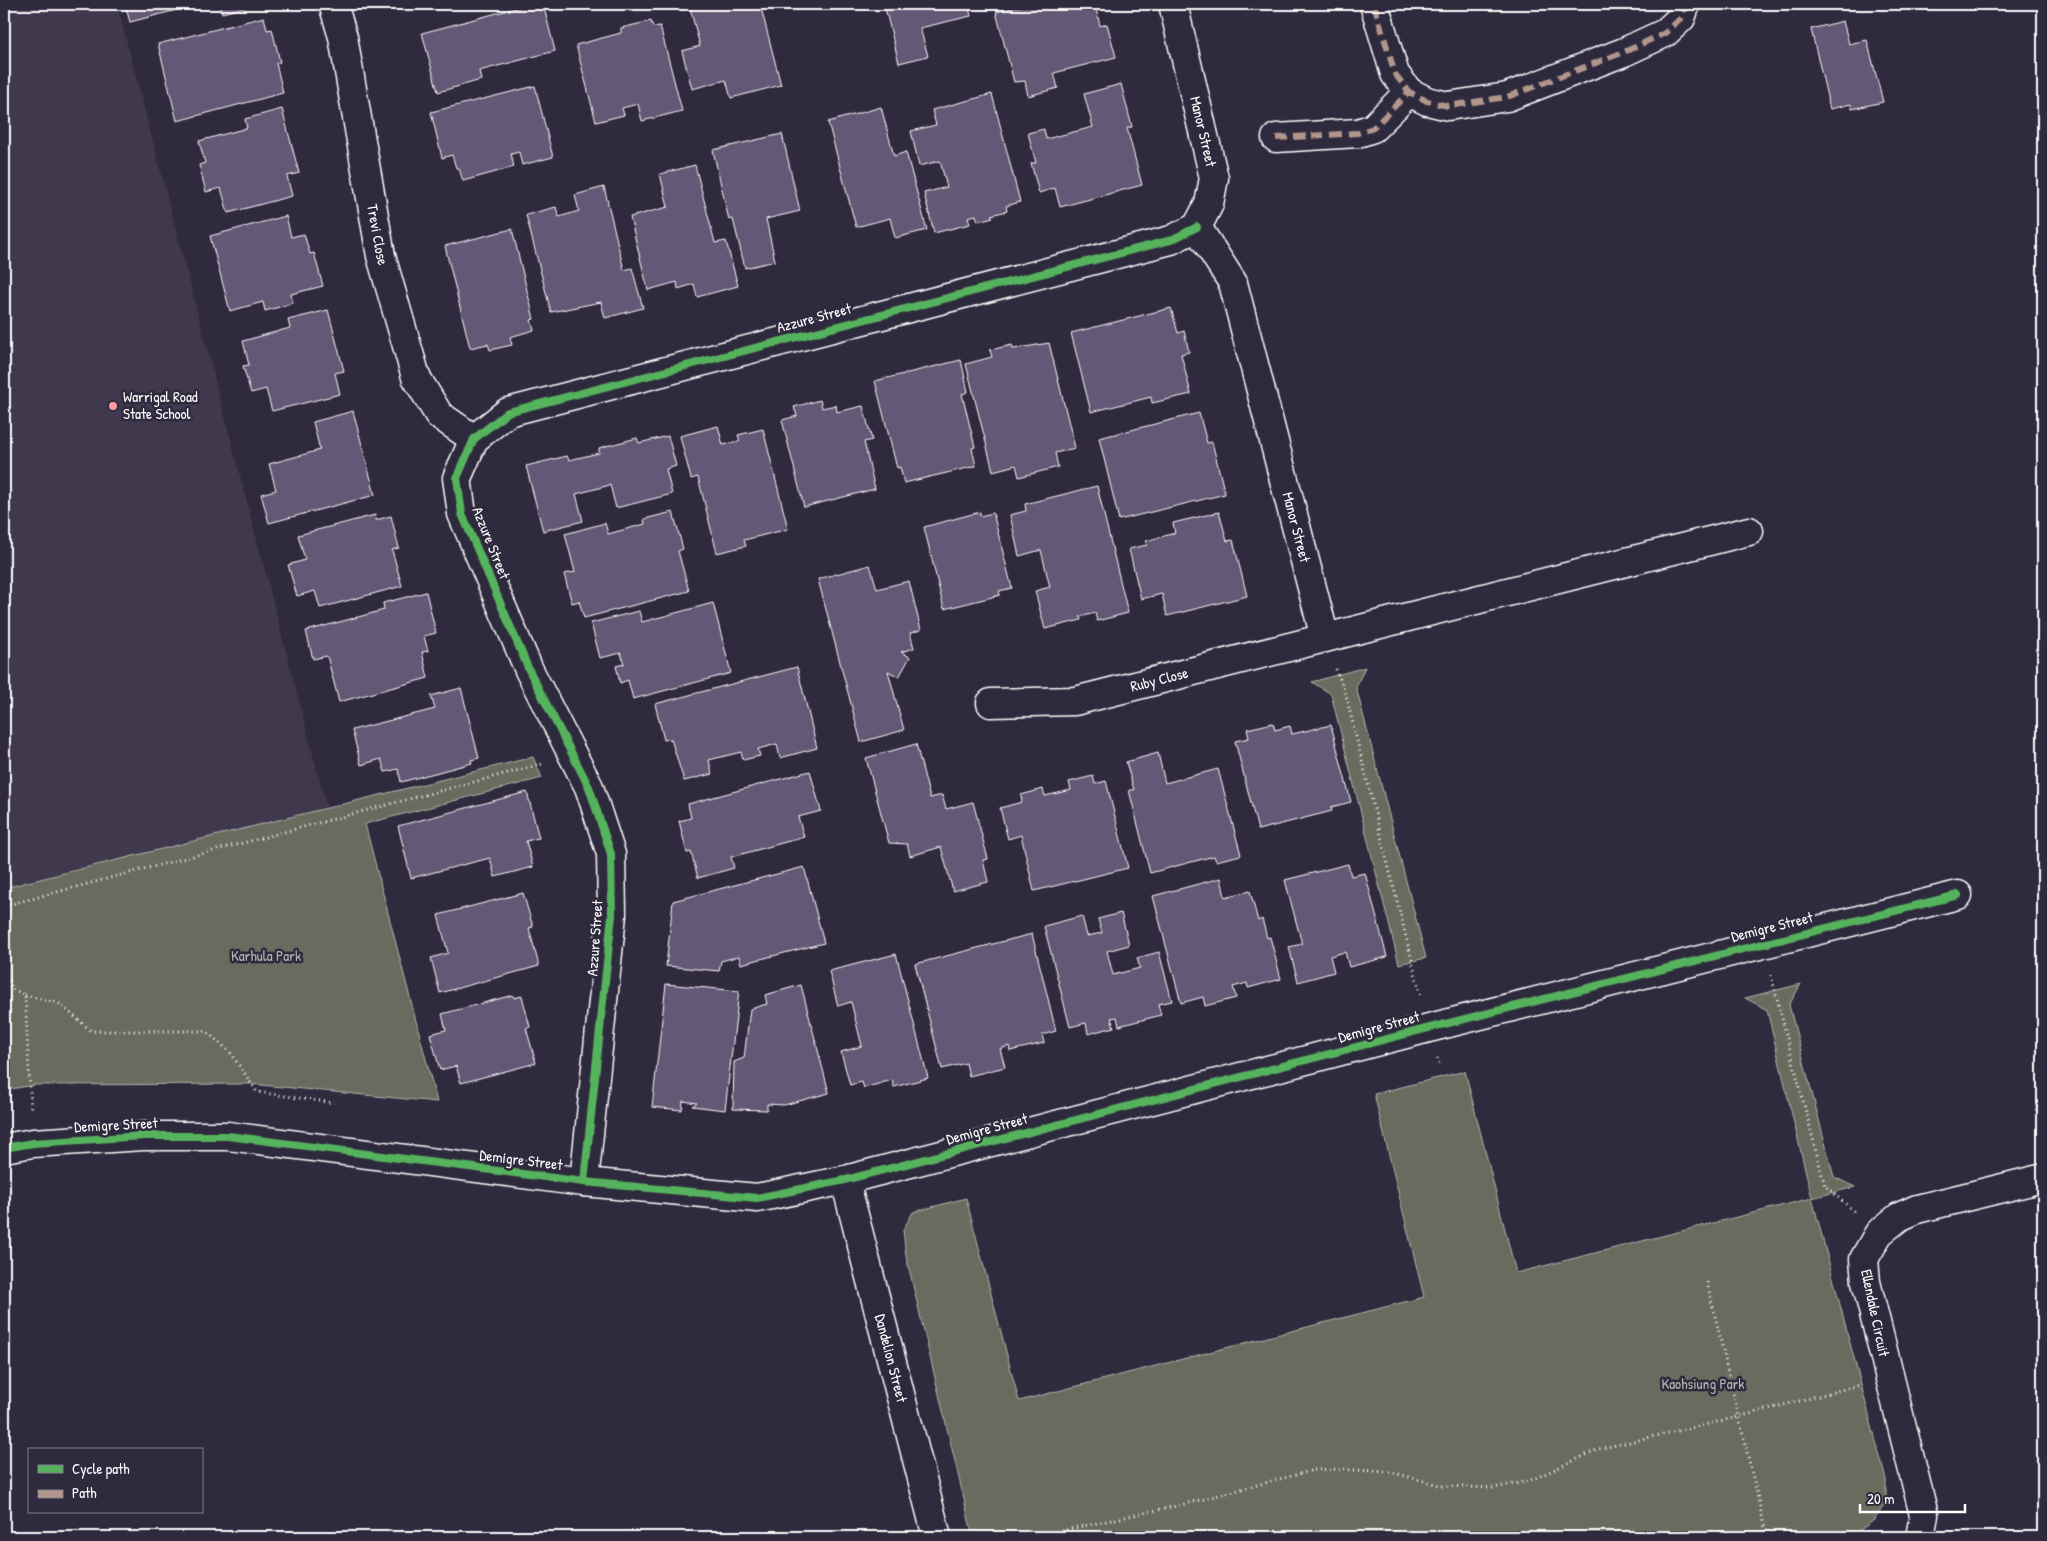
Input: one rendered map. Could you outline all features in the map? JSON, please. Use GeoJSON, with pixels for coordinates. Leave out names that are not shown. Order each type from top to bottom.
{"type":"FeatureCollection","features":[{"type":"Feature","properties":{"kind":"street","name":"Trevi Close"},"geometry":{"type":"LineString","coordinates":[[334,4],[343,38],[381,256],[416,377],[439,415],[474,439]]}},
{"type":"Feature","properties":{"kind":"street","name":"Manor Street"},"geometry":{"type":"LineString","coordinates":[[1173,4],[1214,178],[1209,204],[1197,227],[1233,283],[1325,638]]}},
{"type":"Feature","properties":{"kind":"street"},"geometry":{"type":"LineString","coordinates":[[1374,4],[1395,74],[1409,92],[1427,101],[1448,106],[1507,98],[1585,69],[1665,33],[1681,18],[1686,4]]}},
{"type":"Feature","properties":{"kind":"street"},"geometry":{"type":"LineString","coordinates":[[1276,138],[1358,133],[1373,128],[1409,92]]}},
{"type":"Feature","properties":{"kind":"street","name":"Azzure Street"},"geometry":{"type":"LineString","coordinates":[[584,1182],[612,915],[611,854],[589,786],[529,670],[462,514],[457,478],[474,439],[508,412],[1171,240],[1197,227]]}},
{"type":"Feature","properties":{"kind":"street"},"geometry":{"type":"LineString","coordinates":[[1325,638],[1749,531]]}},
{"type":"Feature","properties":{"kind":"street","name":"Ruby Close"},"geometry":{"type":"LineString","coordinates":[[991,703],[1076,701],[1325,638]]}},
{"type":"Feature","properties":{"kind":"street","name":"Demigre Street"},"geometry":{"type":"LineString","coordinates":[[4,1148],[33,1143],[143,1136],[228,1136],[584,1182],[757,1198],[844,1180],[1429,1028],[1958,895]]}},
{"type":"Feature","properties":{"kind":"street","name":"Ellendale Circuit"},"geometry":{"type":"LineString","coordinates":[[1920,1537],[1924,1516],[1866,1282],[1864,1259],[1879,1234],[1900,1217],[1917,1209],[2043,1178]]}},
{"type":"Feature","properties":{"kind":"street","name":"Dandelion Street"},"geometry":{"type":"LineString","coordinates":[[844,1180],[937,1537]]}},
{"type":"Feature","properties":{"kind":"path"},"geometry":{"type":"LineString","coordinates":[[1325,638],[1344,692],[1440,1067]]}},
{"type":"Feature","properties":{"kind":"path"},"geometry":{"type":"LineString","coordinates":[[4,906],[537,766],[571,749]]}},
{"type":"Feature","properties":{"kind":"path"},"geometry":{"type":"LineString","coordinates":[[1763,943],[1826,1186],[1879,1234]]}},
{"type":"Feature","properties":{"kind":"path"},"geometry":{"type":"LineString","coordinates":[[4,960],[12,989],[25,995],[60,1004],[91,1031],[206,1031],[230,1052],[257,1092],[334,1103]]}},
{"type":"Feature","properties":{"kind":"path"},"geometry":{"type":"LineString","coordinates":[[25,995],[33,1143]]}},
{"type":"Feature","properties":{"kind":"path"},"geometry":{"type":"LineString","coordinates":[[1707,1282],[1767,1537]]}},
{"type":"Feature","properties":{"kind":"path"},"geometry":{"type":"LineString","coordinates":[[1032,1537],[1181,1505],[1314,1470],[1338,1469],[1390,1472],[1443,1486],[1493,1488],[1528,1481],[1598,1449],[1738,1417],[1889,1377]]}},
{"type":"Feature","properties":{"kind":"shaded area","name":"Warrigal Road State School"},"geometry":{"type":"Polygon","coordinates":[[[4,4],[117,4],[327,808],[4,888],[4,4]]]}},
{"type":"Feature","properties":{"kind":"green space"},"geometry":{"type":"Polygon","coordinates":[[[1365,667],[1356,687],[1426,958],[1399,964],[1331,694],[1312,682],[1365,667]]]}},
{"type":"Feature","properties":{"kind":"green space","name":"Karhula Park"},"geometry":{"type":"Polygon","coordinates":[[[533,757],[542,778],[365,824],[437,1102],[251,1084],[35,1085],[4,1090],[4,888],[533,757]]]}},
{"type":"Feature","properties":{"kind":"green space"},"geometry":{"type":"Polygon","coordinates":[[[1801,984],[1789,1005],[1834,1177],[1855,1187],[1812,1198],[1767,1010],[1745,998],[1801,984]]]}},
{"type":"Feature","properties":{"kind":"green space","name":"Kaohsiung Park"},"geometry":{"type":"Polygon","coordinates":[[[1465,1071],[1516,1273],[1812,1198],[1886,1480],[1886,1503],[1874,1520],[1852,1536],[973,1537],[906,1256],[903,1230],[913,1212],[966,1198],[1019,1401],[1424,1297],[1374,1094],[1465,1071]]]}},
{"type":"Feature","properties":{"kind":"building"},"geometry":{"type":"Polygon","coordinates":[[[125,4],[200,4],[130,22],[125,4]]]}},
{"type":"Feature","properties":{"kind":"building"},"geometry":{"type":"Polygon","coordinates":[[[219,4],[258,4],[222,13],[219,4]]]}},
{"type":"Feature","properties":{"kind":"building"},"geometry":{"type":"Polygon","coordinates":[[[531,4],[543,4],[555,51],[479,71],[481,80],[438,92],[422,33],[531,4]]]}},
{"type":"Feature","properties":{"kind":"building"},"geometry":{"type":"Polygon","coordinates":[[[689,4],[760,4],[781,85],[731,98],[726,80],[692,89],[682,51],[700,46],[689,4]]]}},
{"type":"Feature","properties":{"kind":"building"},"geometry":{"type":"Polygon","coordinates":[[[884,4],[968,4],[971,16],[920,28],[928,56],[899,63],[884,4]]]}},
{"type":"Feature","properties":{"kind":"building"},"geometry":{"type":"Polygon","coordinates":[[[1027,4],[1095,4],[1100,26],[1107,24],[1116,57],[1054,73],[1058,88],[1028,96],[1025,81],[1014,82],[996,12],[1027,4]]]}},
{"type":"Feature","properties":{"kind":"building"},"geometry":{"type":"Polygon","coordinates":[[[264,17],[267,30],[272,29],[280,62],[276,63],[283,93],[177,121],[158,44],[264,17]]]}},
{"type":"Feature","properties":{"kind":"building"},"geometry":{"type":"Polygon","coordinates":[[[651,21],[653,27],[660,26],[682,111],[642,121],[638,104],[622,108],[624,115],[596,122],[576,45],[621,33],[621,28],[651,21]]]}},
{"type":"Feature","properties":{"kind":"building"},"geometry":{"type":"Polygon","coordinates":[[[1843,21],[1849,44],[1867,40],[1883,102],[1852,109],[1851,104],[1830,109],[1811,29],[1843,21]]]}},
{"type":"Feature","properties":{"kind":"building"},"geometry":{"type":"Polygon","coordinates":[[[1121,84],[1132,127],[1127,128],[1142,185],[1060,207],[1055,188],[1039,193],[1031,163],[1036,163],[1028,133],[1044,129],[1046,139],[1093,127],[1084,94],[1121,84]]]}},
{"type":"Feature","properties":{"kind":"building"},"geometry":{"type":"Polygon","coordinates":[[[535,86],[553,157],[522,165],[519,152],[511,154],[514,167],[463,181],[452,155],[442,158],[431,112],[535,86]]]}},
{"type":"Feature","properties":{"kind":"building"},"geometry":{"type":"Polygon","coordinates":[[[992,94],[1020,202],[1006,206],[1007,211],[991,215],[993,217],[978,221],[976,215],[968,217],[970,224],[934,233],[924,193],[947,187],[940,161],[919,166],[911,131],[936,125],[932,110],[992,94]]]}},
{"type":"Feature","properties":{"kind":"building"},"geometry":{"type":"Polygon","coordinates":[[[881,107],[894,156],[906,152],[927,230],[895,238],[890,218],[856,227],[828,122],[881,107]]]}},
{"type":"Feature","properties":{"kind":"building"},"geometry":{"type":"Polygon","coordinates":[[[282,109],[299,173],[287,176],[292,196],[228,213],[221,188],[206,192],[199,165],[205,163],[199,141],[247,128],[245,119],[282,109]]]}},
{"type":"Feature","properties":{"kind":"building"},"geometry":{"type":"Polygon","coordinates":[[[782,134],[800,211],[766,219],[775,261],[745,268],[733,219],[729,220],[713,150],[782,134]]]}},
{"type":"Feature","properties":{"kind":"building"},"geometry":{"type":"Polygon","coordinates":[[[695,165],[715,243],[726,241],[738,286],[697,297],[694,284],[678,289],[677,282],[648,290],[630,217],[668,207],[660,174],[695,165]]]}},
{"type":"Feature","properties":{"kind":"building"},"geometry":{"type":"Polygon","coordinates":[[[604,187],[624,270],[632,268],[643,308],[605,318],[601,302],[551,312],[526,215],[556,207],[559,217],[579,211],[575,195],[604,187]]]}},
{"type":"Feature","properties":{"kind":"building"},"geometry":{"type":"Polygon","coordinates":[[[286,216],[291,237],[304,234],[310,254],[314,253],[323,286],[291,294],[293,303],[265,311],[263,302],[230,311],[210,236],[286,216]]]}},
{"type":"Feature","properties":{"kind":"building"},"geometry":{"type":"Polygon","coordinates":[[[512,229],[534,319],[531,320],[534,330],[510,337],[512,345],[490,350],[488,344],[470,348],[445,246],[512,229]]]}},
{"type":"Feature","properties":{"kind":"building"},"geometry":{"type":"Polygon","coordinates":[[[1171,308],[1178,333],[1184,331],[1189,352],[1181,354],[1191,394],[1152,403],[1151,397],[1091,412],[1071,333],[1171,308]]]}},
{"type":"Feature","properties":{"kind":"building"},"geometry":{"type":"Polygon","coordinates":[[[328,310],[344,371],[335,373],[340,394],[272,411],[266,389],[251,393],[243,366],[249,365],[243,341],[290,328],[288,320],[328,310]]]}},
{"type":"Feature","properties":{"kind":"building"},"geometry":{"type":"Polygon","coordinates":[[[1049,343],[1075,448],[1055,453],[1058,467],[1019,477],[1016,465],[993,471],[966,364],[992,357],[990,350],[1012,345],[1013,349],[1049,343]]]}},
{"type":"Feature","properties":{"kind":"building"},"geometry":{"type":"Polygon","coordinates":[[[961,360],[968,392],[962,394],[975,447],[972,448],[976,466],[904,483],[900,467],[897,468],[875,381],[961,360]]]}},
{"type":"Feature","properties":{"kind":"building"},"geometry":{"type":"Polygon","coordinates":[[[820,400],[822,408],[836,405],[837,412],[863,406],[872,440],[864,442],[875,489],[804,507],[782,420],[797,416],[794,407],[820,400]]]}},
{"type":"Feature","properties":{"kind":"building"},"geometry":{"type":"Polygon","coordinates":[[[353,411],[375,495],[269,523],[261,494],[276,490],[269,464],[320,450],[313,422],[353,411]]]}},
{"type":"Feature","properties":{"kind":"building"},"geometry":{"type":"Polygon","coordinates":[[[1199,413],[1207,443],[1212,442],[1225,494],[1119,520],[1099,438],[1199,413]]]}},
{"type":"Feature","properties":{"kind":"building"},"geometry":{"type":"Polygon","coordinates":[[[718,426],[723,445],[740,441],[738,435],[763,429],[788,529],[744,540],[746,546],[717,553],[698,477],[691,479],[680,436],[718,426]]]}},
{"type":"Feature","properties":{"kind":"building"},"geometry":{"type":"Polygon","coordinates":[[[668,436],[676,466],[666,469],[672,494],[616,508],[610,485],[576,494],[583,521],[543,531],[526,466],[567,456],[569,460],[599,453],[599,448],[637,438],[639,443],[668,436]]]}},
{"type":"Feature","properties":{"kind":"building"},"geometry":{"type":"Polygon","coordinates":[[[1097,486],[1128,613],[1097,621],[1095,613],[1080,617],[1081,620],[1045,629],[1035,591],[1050,587],[1041,550],[1019,556],[1010,515],[1026,511],[1025,504],[1097,486]]]}},
{"type":"Feature","properties":{"kind":"building"},"geometry":{"type":"Polygon","coordinates":[[[673,512],[683,549],[678,551],[689,591],[584,618],[579,601],[572,603],[564,574],[575,572],[565,534],[605,523],[608,534],[645,524],[644,519],[673,512]]]}},
{"type":"Feature","properties":{"kind":"building"},"geometry":{"type":"Polygon","coordinates":[[[980,512],[980,516],[993,513],[1012,588],[999,591],[1000,595],[944,609],[924,527],[980,512]]]}},
{"type":"Feature","properties":{"kind":"building"},"geometry":{"type":"Polygon","coordinates":[[[1219,512],[1227,541],[1233,540],[1247,596],[1167,616],[1162,594],[1141,599],[1129,549],[1147,545],[1146,541],[1175,533],[1173,523],[1219,512]]]}},
{"type":"Feature","properties":{"kind":"building"},"geometry":{"type":"Polygon","coordinates":[[[375,515],[376,520],[391,516],[399,548],[392,550],[402,586],[320,608],[315,591],[297,596],[288,565],[305,560],[298,535],[375,515]]]}},
{"type":"Feature","properties":{"kind":"building"},"geometry":{"type":"Polygon","coordinates":[[[870,565],[877,589],[909,581],[921,630],[910,633],[914,648],[901,652],[910,657],[899,677],[888,671],[904,730],[861,742],[818,579],[870,565]]]}},
{"type":"Feature","properties":{"kind":"building"},"geometry":{"type":"Polygon","coordinates":[[[426,592],[436,633],[424,636],[428,651],[422,652],[428,678],[339,702],[327,656],[313,659],[306,631],[384,610],[383,603],[426,592]]]}},
{"type":"Feature","properties":{"kind":"building"},"geometry":{"type":"Polygon","coordinates":[[[713,603],[731,673],[633,699],[628,680],[620,683],[616,666],[624,664],[621,653],[600,658],[591,623],[639,611],[642,622],[713,603]]]}},
{"type":"Feature","properties":{"kind":"building"},"geometry":{"type":"Polygon","coordinates":[[[797,667],[817,748],[780,758],[777,744],[758,749],[760,756],[743,760],[741,752],[709,760],[712,774],[684,781],[671,739],[664,740],[655,704],[797,667]]]}},
{"type":"Feature","properties":{"kind":"building"},"geometry":{"type":"Polygon","coordinates":[[[461,688],[479,758],[471,760],[472,763],[401,782],[398,769],[385,772],[381,759],[361,765],[352,730],[435,709],[431,696],[461,688]]]}},
{"type":"Feature","properties":{"kind":"building"},"geometry":{"type":"Polygon","coordinates":[[[1273,723],[1275,730],[1290,726],[1292,734],[1331,725],[1351,802],[1331,807],[1332,811],[1258,830],[1235,741],[1249,738],[1247,729],[1273,723]]]}},
{"type":"Feature","properties":{"kind":"building"},"geometry":{"type":"Polygon","coordinates":[[[916,744],[930,798],[942,795],[946,809],[973,802],[988,859],[983,860],[988,882],[953,891],[941,847],[910,856],[907,844],[889,843],[866,758],[916,744]]]}},
{"type":"Feature","properties":{"kind":"building"},"geometry":{"type":"Polygon","coordinates":[[[1158,753],[1165,783],[1218,769],[1241,855],[1216,861],[1214,856],[1150,873],[1129,790],[1134,790],[1126,762],[1158,753]]]}},
{"type":"Feature","properties":{"kind":"building"},"geometry":{"type":"Polygon","coordinates":[[[810,771],[821,811],[798,817],[804,837],[731,857],[734,868],[698,878],[691,852],[687,853],[679,821],[691,818],[688,804],[810,771]]]}},
{"type":"Feature","properties":{"kind":"building"},"geometry":{"type":"Polygon","coordinates":[[[1093,776],[1095,784],[1106,781],[1128,868],[1034,891],[1021,835],[1008,839],[1000,808],[1022,802],[1021,795],[1043,789],[1045,796],[1071,790],[1069,782],[1093,776]]]}},
{"type":"Feature","properties":{"kind":"building"},"geometry":{"type":"Polygon","coordinates":[[[527,792],[539,838],[526,841],[533,867],[495,877],[490,858],[411,878],[398,826],[527,792]]]}},
{"type":"Feature","properties":{"kind":"building"},"geometry":{"type":"Polygon","coordinates":[[[1348,864],[1351,876],[1365,873],[1387,957],[1349,967],[1345,952],[1330,956],[1334,972],[1298,982],[1289,947],[1302,944],[1285,880],[1348,864]]]}},
{"type":"Feature","properties":{"kind":"building"},"geometry":{"type":"Polygon","coordinates":[[[804,867],[824,943],[741,964],[739,956],[721,961],[719,971],[666,966],[673,901],[804,867]]]}},
{"type":"Feature","properties":{"kind":"building"},"geometry":{"type":"Polygon","coordinates":[[[1221,878],[1225,897],[1250,891],[1258,921],[1262,919],[1267,938],[1270,937],[1281,979],[1248,988],[1247,983],[1233,987],[1236,998],[1205,1006],[1203,997],[1181,1003],[1153,896],[1221,878]]]}},
{"type":"Feature","properties":{"kind":"building"},"geometry":{"type":"Polygon","coordinates":[[[523,893],[533,927],[529,928],[539,966],[440,993],[431,958],[448,953],[438,915],[523,893]]]}},
{"type":"Feature","properties":{"kind":"building"},"geometry":{"type":"Polygon","coordinates":[[[1121,913],[1129,945],[1107,951],[1113,975],[1140,968],[1137,958],[1159,952],[1172,1001],[1158,1004],[1161,1015],[1119,1026],[1117,1017],[1111,1018],[1114,1027],[1088,1034],[1086,1023],[1070,1027],[1044,926],[1082,916],[1087,936],[1102,933],[1098,919],[1121,913]]]}},
{"type":"Feature","properties":{"kind":"building"},"geometry":{"type":"Polygon","coordinates":[[[1032,934],[1056,1031],[1042,1035],[1044,1043],[1010,1051],[1009,1046],[1000,1049],[1005,1067],[969,1076],[966,1063],[942,1069],[915,964],[1032,934]]]}},
{"type":"Feature","properties":{"kind":"building"},"geometry":{"type":"Polygon","coordinates":[[[896,954],[928,1078],[894,1087],[892,1080],[864,1088],[862,1082],[850,1085],[841,1052],[862,1046],[851,1002],[838,1006],[829,971],[896,954]]]}},
{"type":"Feature","properties":{"kind":"building"},"geometry":{"type":"Polygon","coordinates":[[[666,984],[739,991],[725,1110],[692,1106],[697,1103],[683,1101],[682,1110],[652,1107],[666,984]]]}},
{"type":"Feature","properties":{"kind":"building"},"geometry":{"type":"Polygon","coordinates":[[[801,985],[829,1093],[784,1105],[767,1104],[767,1110],[733,1109],[734,1062],[744,1058],[750,1009],[767,1004],[765,995],[801,985]]]}},
{"type":"Feature","properties":{"kind":"building"},"geometry":{"type":"Polygon","coordinates":[[[513,995],[514,998],[522,996],[530,1027],[526,1028],[536,1063],[461,1083],[456,1066],[440,1070],[430,1034],[446,1030],[442,1014],[513,995]]]}},
{"type":"Feature","properties":{"kind":"marked path"},"geometry":{"type":"LineString","coordinates":[[1374,4],[1395,74],[1409,92],[1427,101],[1448,106],[1507,97],[1624,52],[1665,33],[1681,18],[1686,4]]}},
{"type":"Feature","properties":{"kind":"marked path"},"geometry":{"type":"LineString","coordinates":[[1276,138],[1358,133],[1373,128],[1409,92]]}},
{"type":"Feature","properties":{"kind":"cycle path"},"geometry":{"type":"LineString","coordinates":[[584,1182],[612,915],[611,854],[589,787],[529,670],[462,514],[457,478],[474,439],[508,412],[1171,240],[1197,227]]}},
{"type":"Feature","properties":{"kind":"cycle path"},"geometry":{"type":"LineString","coordinates":[[4,1148],[33,1143],[143,1136],[228,1136],[584,1182],[757,1198],[845,1180],[1429,1028],[1958,895]]}},
{"type":"Feature","properties":{"kind":"place","name":"Warrigal Road State School"},"geometry":{"type":"Point","coordinates":[113,406]}}]}
